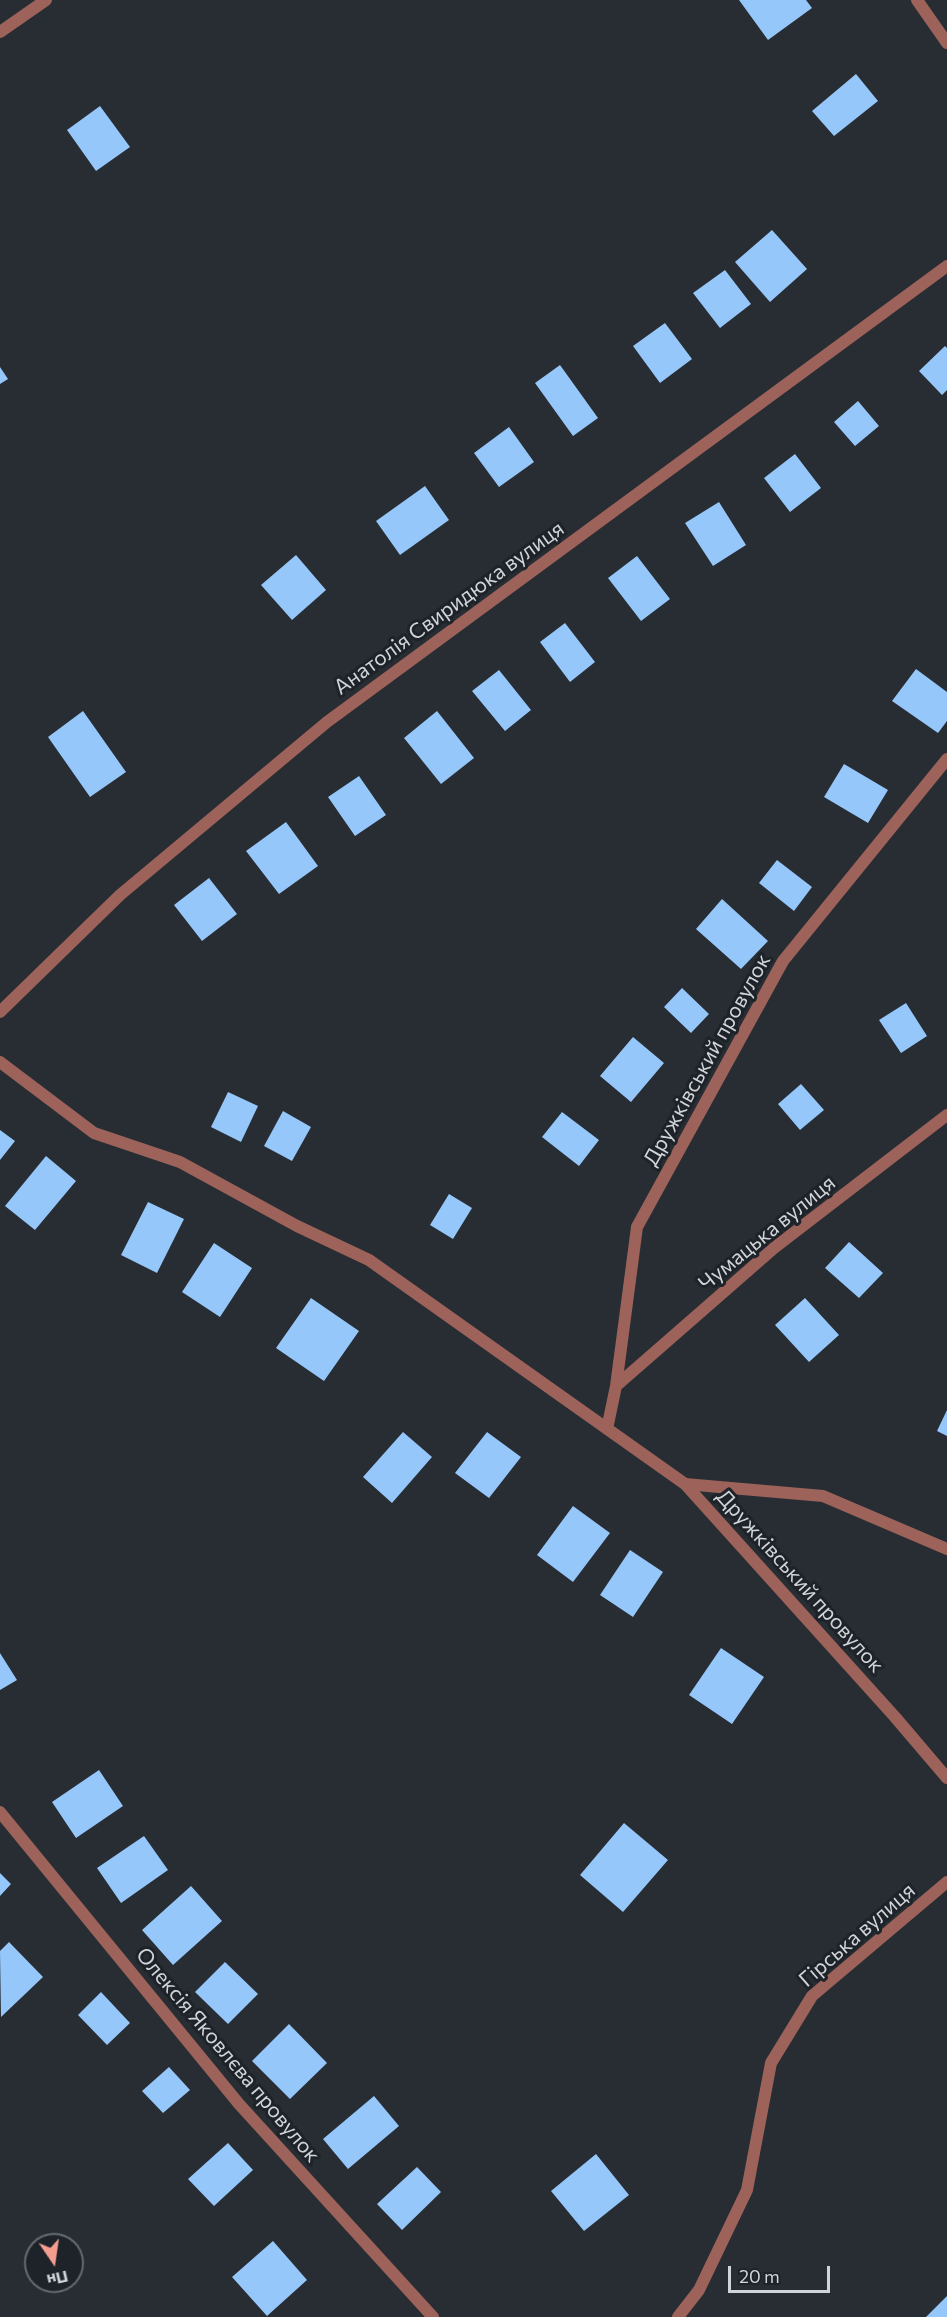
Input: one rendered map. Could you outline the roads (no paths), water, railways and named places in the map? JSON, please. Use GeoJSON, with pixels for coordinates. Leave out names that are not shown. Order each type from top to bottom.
{"type":"FeatureCollection","features":[{"type":"Feature","properties":{"kind":"street"},"geometry":{"type":"LineString","coordinates":[[0,32],[46,0]]}},
{"type":"Feature","properties":{"kind":"street"},"geometry":{"type":"LineString","coordinates":[[917,0],[947,43]]}},
{"type":"Feature","properties":{"kind":"street","name":"Анатолія Свиридюка вулиця"},"geometry":{"type":"LineString","coordinates":[[0,1012],[120,895],[327,722],[947,266]]}},
{"type":"Feature","properties":{"kind":"street","name":"Дружківський провулок"},"geometry":{"type":"LineString","coordinates":[[607,1429],[616,1386],[637,1227],[783,961],[947,759]]}},
{"type":"Feature","properties":{"kind":"street","name":"Дружківський провулок"},"geometry":{"type":"LineString","coordinates":[[0,1062],[94,1133],[180,1162],[297,1226],[369,1260],[685,1484],[947,1778]]}},
{"type":"Feature","properties":{"kind":"street","name":"Чумацька вулиця"},"geometry":{"type":"LineString","coordinates":[[616,1386],[774,1248],[947,1115]]}},
{"type":"Feature","properties":{"kind":"street"},"geometry":{"type":"LineString","coordinates":[[685,1484],[823,1496],[947,1549]]}},
{"type":"Feature","properties":{"kind":"street","name":"Олексія Яковлєва провулок"},"geometry":{"type":"LineString","coordinates":[[0,1812],[239,2104],[433,2317]]}},
{"type":"Feature","properties":{"kind":"street","name":"Гірська вулиця"},"geometry":{"type":"LineString","coordinates":[[678,2317],[699,2290],[747,2190],[771,2063],[812,1996],[947,1882]]}}]}
